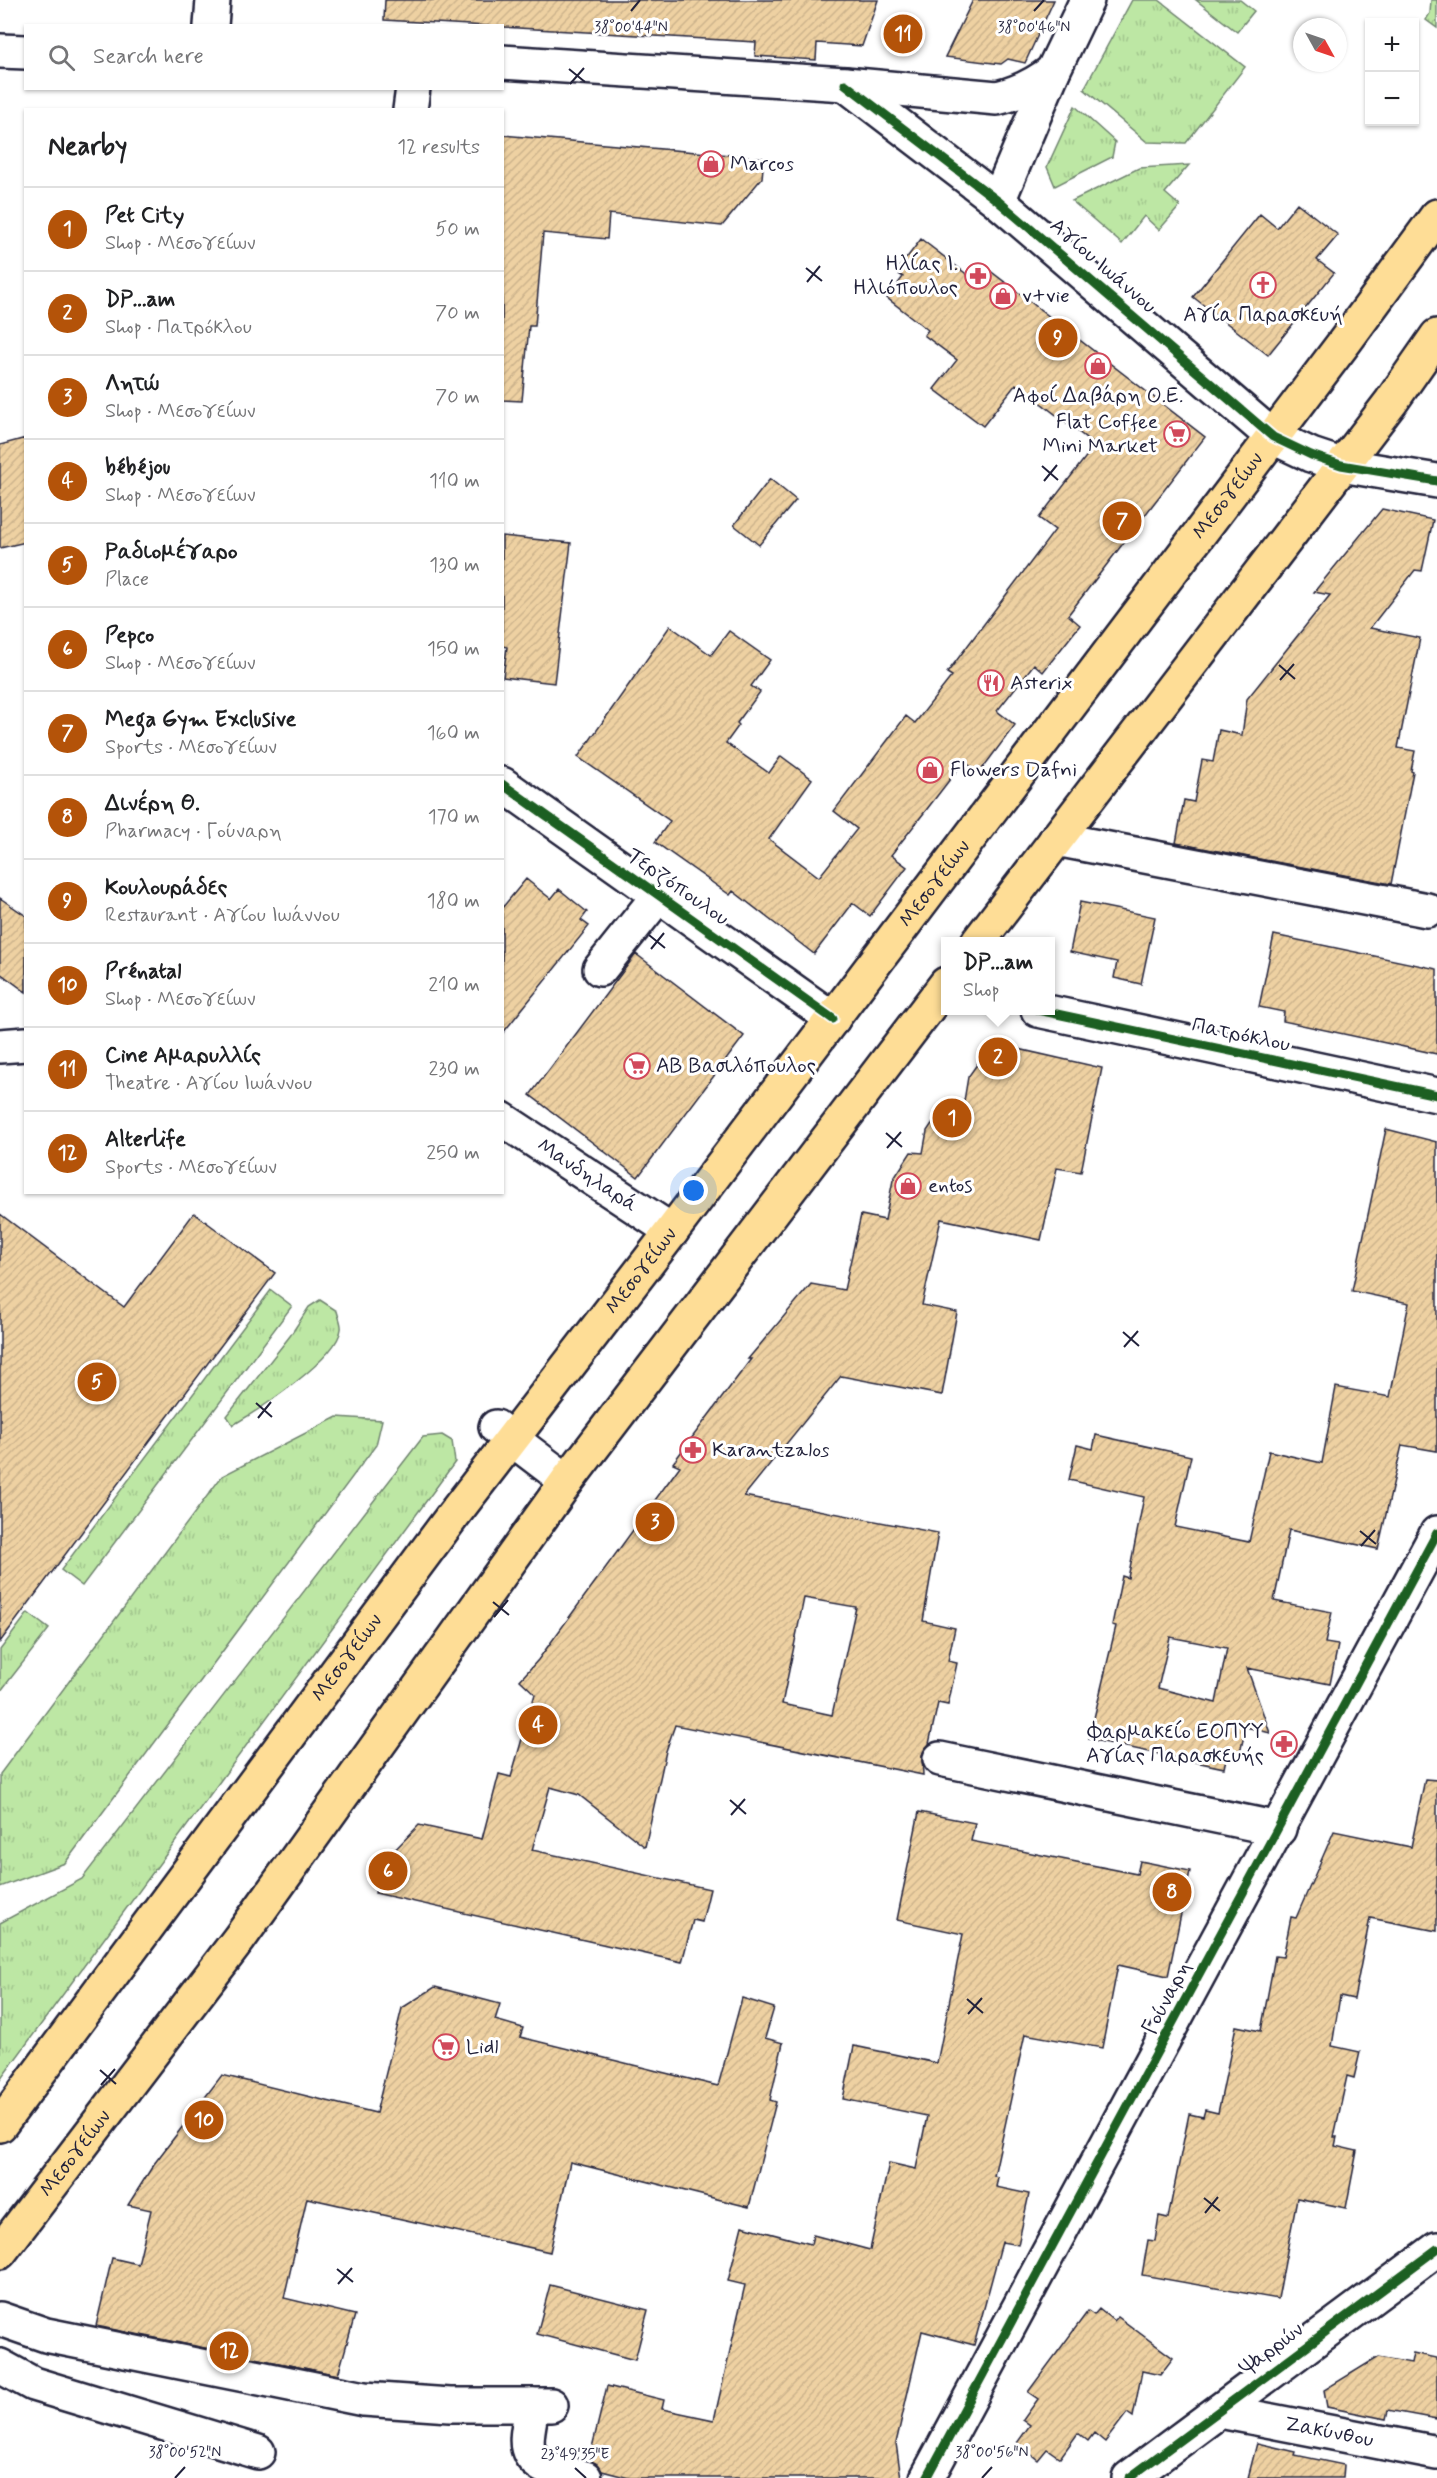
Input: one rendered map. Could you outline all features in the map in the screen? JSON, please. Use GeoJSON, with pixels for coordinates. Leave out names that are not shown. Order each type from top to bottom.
{"type":"FeatureCollection","features":[{"type":"Feature","properties":{"kind":"main road","name":"Μεσογείων"},"geometry":{"type":"LineString","coordinates":[[0,2125],[451,1518],[505,1433],[672,1231],[1273,437],[1437,216]]}},
{"type":"Feature","properties":{"kind":"main road"},"geometry":{"type":"LineString","coordinates":[[982,937],[1391,402],[1437,336]]}},
{"type":"Feature","properties":{"kind":"main road","name":"Μεσογείων"},"geometry":{"type":"LineString","coordinates":[[0,2252],[239,1939],[567,1481],[941,992]]}},
{"type":"Feature","properties":{"kind":"street"},"geometry":{"type":"LineString","coordinates":[[211,24],[213,0]]}},
{"type":"Feature","properties":{"kind":"street"},"geometry":{"type":"LineString","coordinates":[[998,201],[1053,71],[1087,0]]}},
{"type":"Feature","properties":{"kind":"street"},"geometry":{"type":"LineString","coordinates":[[0,51],[24,52]]}},
{"type":"Feature","properties":{"kind":"street"},"geometry":{"type":"LineString","coordinates":[[504,62],[845,84],[997,98],[1016,94],[1035,85],[1053,71]]}},
{"type":"Feature","properties":{"kind":"street","name":"Αγίου Ιωάννου"},"geometry":{"type":"LineString","coordinates":[[845,84],[998,201],[1273,437],[1311,455],[1341,465],[1437,481]]}},
{"type":"Feature","properties":{"kind":"street"},"geometry":{"type":"LineString","coordinates":[[410,108],[413,90]]}},
{"type":"Feature","properties":{"kind":"street","name":"Τερζόπουλου"},"geometry":{"type":"LineString","coordinates":[[504,785],[833,1019]]}},
{"type":"Feature","properties":{"kind":"street"},"geometry":{"type":"LineString","coordinates":[[1056,840],[1427,910]]}},
{"type":"Feature","properties":{"kind":"street"},"geometry":{"type":"LineString","coordinates":[[600,969],[659,895]]}},
{"type":"Feature","properties":{"kind":"street","name":"Πατρόκλου"},"geometry":{"type":"LineString","coordinates":[[1055,1015],[1437,1095]]}},
{"type":"Feature","properties":{"kind":"street"},"geometry":{"type":"LineString","coordinates":[[0,1046],[24,1044]]}},
{"type":"Feature","properties":{"kind":"street","name":"Μανδηλαρά"},"geometry":{"type":"LineString","coordinates":[[504,1120],[672,1231]]}},
{"type":"Feature","properties":{"kind":"street"},"geometry":{"type":"LineString","coordinates":[[505,1433],[567,1481]]}},
{"type":"Feature","properties":{"kind":"street","name":"Γούναρη"},"geometry":{"type":"LineString","coordinates":[[927,2478],[1437,1533]]}},
{"type":"Feature","properties":{"kind":"street"},"geometry":{"type":"LineString","coordinates":[[940,1759],[1278,1829]]}},
{"type":"Feature","properties":{"kind":"street","name":"Ψαρρών"},"geometry":{"type":"LineString","coordinates":[[1130,2478],[1437,2249]]}},
{"type":"Feature","properties":{"kind":"street"},"geometry":{"type":"LineString","coordinates":[[0,2319],[46,2335],[364,2399],[450,2405],[542,2405],[527,2447],[533,2459],[544,2468],[585,2478]]}},
{"type":"Feature","properties":{"kind":"street"},"geometry":{"type":"LineString","coordinates":[[0,2366],[33,2384],[258,2452]]}},
{"type":"Feature","properties":{"kind":"street","name":"Ζακύνθου"},"geometry":{"type":"LineString","coordinates":[[1220,2410],[1437,2453]]}},
{"type":"Feature","properties":{"kind":"green space"},"geometry":{"type":"Polygon","coordinates":[[[1132,0],[1159,0],[1245,67],[1186,143],[1147,142],[1084,89],[1132,0]]]}},
{"type":"Feature","properties":{"kind":"green space"},"geometry":{"type":"Polygon","coordinates":[[[1196,0],[1240,0],[1254,11],[1237,32],[1196,0]]]}},
{"type":"Feature","properties":{"kind":"green space"},"geometry":{"type":"Polygon","coordinates":[[[1431,0],[1437,0],[1437,28],[1426,20],[1430,13],[1431,0]]]}},
{"type":"Feature","properties":{"kind":"green space"},"geometry":{"type":"Polygon","coordinates":[[[1075,106],[1115,142],[1112,157],[1055,186],[1047,167],[1075,106]]]}},
{"type":"Feature","properties":{"kind":"green space"},"geometry":{"type":"Polygon","coordinates":[[[1189,165],[1165,193],[1180,206],[1159,230],[1144,216],[1122,244],[1072,201],[1139,168],[1189,165]]]}},
{"type":"Feature","properties":{"kind":"green space"},"geometry":{"type":"Polygon","coordinates":[[[271,1290],[292,1306],[82,1586],[61,1570],[271,1290]]]}},
{"type":"Feature","properties":{"kind":"green space"},"geometry":{"type":"Polygon","coordinates":[[[320,1300],[337,1311],[341,1329],[337,1341],[327,1354],[296,1382],[233,1425],[227,1416],[290,1336],[309,1307],[320,1300]]]}},
{"type":"Feature","properties":{"kind":"green space"},"geometry":{"type":"Polygon","coordinates":[[[337,1417],[382,1420],[376,1445],[65,1863],[0,1887],[0,1774],[222,1476],[337,1417]]]}},
{"type":"Feature","properties":{"kind":"green space"},"geometry":{"type":"Polygon","coordinates":[[[442,1435],[452,1441],[455,1462],[0,2080],[0,1923],[82,1879],[423,1437],[442,1435]]]}},
{"type":"Feature","properties":{"kind":"green space"},"geometry":{"type":"Polygon","coordinates":[[[28,1613],[49,1629],[0,1692],[0,1650],[28,1613]]]}},
{"type":"Feature","properties":{"kind":"building"},"geometry":{"type":"Polygon","coordinates":[[[385,0],[878,0],[862,46],[817,43],[816,60],[755,56],[756,42],[504,27],[504,24],[384,20],[385,0]]]}},
{"type":"Feature","properties":{"kind":"building"},"geometry":{"type":"Polygon","coordinates":[[[973,0],[1054,0],[1025,63],[1008,59],[1001,64],[945,57],[973,0]]]}},
{"type":"Feature","properties":{"kind":"building"},"geometry":{"type":"Polygon","coordinates":[[[504,135],[764,158],[762,178],[722,226],[609,214],[607,239],[543,233],[535,326],[529,326],[522,401],[504,400],[504,135]]]}},
{"type":"Feature","properties":{"kind":"building","name":"Αγία Παρασκευή"},"geometry":{"type":"Polygon","coordinates":[[[1297,203],[1338,235],[1317,260],[1334,273],[1268,355],[1193,297],[1260,214],[1277,228],[1297,203]]]}},
{"type":"Feature","properties":{"kind":"building"},"geometry":{"type":"Polygon","coordinates":[[[921,239],[969,276],[980,263],[1205,437],[1068,615],[1080,625],[1043,672],[1034,664],[997,711],[1015,725],[979,773],[964,761],[891,855],[907,867],[870,916],[853,903],[814,954],[733,891],[730,895],[655,842],[670,821],[578,757],[670,626],[711,655],[729,631],[770,660],[751,686],[760,692],[737,723],[739,725],[726,743],[769,773],[781,756],[812,779],[769,839],[819,877],[857,829],[834,811],[906,716],[915,723],[952,676],[947,673],[1055,530],[1039,518],[1095,445],[1016,384],[983,426],[934,389],[957,360],[924,335],[928,330],[887,298],[903,277],[896,272],[921,239]]]}},
{"type":"Feature","properties":{"kind":"building"},"geometry":{"type":"Polygon","coordinates":[[[24,439],[24,542],[0,548],[0,445],[24,439]]]}},
{"type":"Feature","properties":{"kind":"building"},"geometry":{"type":"Polygon","coordinates":[[[770,479],[796,500],[759,545],[734,525],[770,479]]]}},
{"type":"Feature","properties":{"kind":"building"},"geometry":{"type":"Polygon","coordinates":[[[1382,509],[1433,520],[1422,571],[1415,570],[1370,628],[1420,638],[1398,748],[1415,751],[1391,884],[1176,843],[1184,800],[1194,802],[1202,760],[1213,762],[1219,730],[1242,735],[1247,699],[1330,595],[1314,592],[1382,509]]]}},
{"type":"Feature","properties":{"kind":"building"},"geometry":{"type":"Polygon","coordinates":[[[504,536],[571,543],[554,683],[504,677],[507,647],[504,646],[504,536]]]}},
{"type":"Feature","properties":{"kind":"building"},"geometry":{"type":"Polygon","coordinates":[[[526,879],[551,899],[559,889],[587,912],[581,920],[589,926],[504,1032],[504,906],[526,879]]]}},
{"type":"Feature","properties":{"kind":"building"},"geometry":{"type":"Polygon","coordinates":[[[0,898],[24,915],[24,991],[0,973],[0,898]]]}},
{"type":"Feature","properties":{"kind":"building"},"geometry":{"type":"Polygon","coordinates":[[[1080,902],[1155,917],[1141,984],[1114,978],[1117,962],[1070,952],[1080,902]]]}},
{"type":"Feature","properties":{"kind":"building"},"geometry":{"type":"Polygon","coordinates":[[[1274,935],[1437,969],[1437,1054],[1283,1021],[1284,1012],[1259,1007],[1274,935]]]}},
{"type":"Feature","properties":{"kind":"building","name":"ΑΒ Βασιλόπουλος"},"geometry":{"type":"Polygon","coordinates":[[[636,954],[744,1036],[638,1177],[530,1095],[636,954]]]}},
{"type":"Feature","properties":{"kind":"building"},"geometry":{"type":"Polygon","coordinates":[[[992,1043],[1102,1068],[1081,1172],[1057,1168],[1041,1240],[941,1219],[922,1305],[957,1312],[942,1395],[841,1376],[744,1496],[938,1533],[923,1621],[955,1628],[948,1661],[957,1663],[948,1705],[938,1703],[929,1744],[922,1755],[923,1775],[675,1725],[666,1751],[645,1847],[579,1795],[550,1787],[532,1850],[710,1889],[702,1922],[693,1920],[682,1962],[375,1893],[382,1863],[419,1825],[482,1839],[499,1774],[511,1777],[535,1694],[520,1680],[538,1660],[680,1466],[673,1463],[751,1359],[748,1359],[811,1284],[844,1290],[861,1215],[885,1220],[893,1180],[911,1152],[923,1153],[927,1131],[945,1104],[963,1107],[968,1077],[992,1043]],[[804,1598],[782,1704],[832,1715],[856,1607],[804,1598]]]}},
{"type":"Feature","properties":{"kind":"building"},"geometry":{"type":"Polygon","coordinates":[[[1386,1129],[1437,1142],[1437,1451],[1402,1445],[1378,1549],[1289,1530],[1274,1601],[1332,1612],[1325,1643],[1338,1645],[1330,1684],[1247,1668],[1270,1733],[1246,1727],[1239,1757],[1227,1754],[1224,1768],[1089,1739],[1116,1626],[1112,1625],[1122,1576],[1128,1578],[1144,1497],[1069,1480],[1077,1445],[1093,1449],[1096,1435],[1191,1456],[1175,1527],[1249,1542],[1269,1451],[1322,1463],[1336,1387],[1390,1397],[1409,1303],[1352,1291],[1386,1129]],[[1170,1637],[1158,1688],[1216,1703],[1227,1648],[1170,1637]]]}},
{"type":"Feature","properties":{"kind":"building"},"geometry":{"type":"Polygon","coordinates":[[[194,1213],[275,1273],[0,1642],[0,1214],[124,1307],[194,1213]]]}},
{"type":"Feature","properties":{"kind":"building"},"geometry":{"type":"Polygon","coordinates":[[[1425,1779],[1437,1780],[1437,1931],[1370,1918],[1354,1999],[1340,1996],[1332,2046],[1360,2052],[1354,2078],[1347,2076],[1334,2137],[1337,2137],[1335,2146],[1357,2151],[1346,2208],[1297,2198],[1278,2299],[1142,2275],[1148,2240],[1155,2241],[1159,2216],[1168,2218],[1189,2114],[1203,2117],[1205,2110],[1218,2113],[1236,2026],[1261,2031],[1275,1956],[1283,1957],[1291,1917],[1296,1918],[1334,1831],[1411,1847],[1425,1779]]]}},
{"type":"Feature","properties":{"kind":"building"},"geometry":{"type":"Polygon","coordinates":[[[919,1812],[975,1823],[971,1841],[1137,1874],[1140,1861],[1190,1871],[1168,1976],[1118,1965],[1102,2048],[1025,2034],[994,2176],[998,2177],[996,2187],[1029,2194],[1018,2245],[1002,2242],[974,2345],[922,2331],[896,2443],[901,2478],[629,2478],[602,2471],[597,2464],[589,2460],[607,2386],[664,2400],[662,2409],[714,2420],[745,2285],[728,2281],[742,2226],[811,2244],[813,2235],[870,2250],[889,2163],[916,2169],[927,2116],[843,2099],[854,2046],[937,2063],[963,1934],[897,1920],[919,1812]]]}},
{"type":"Feature","properties":{"kind":"building"},"geometry":{"type":"Polygon","coordinates":[[[435,1987],[500,2004],[495,2020],[523,2028],[520,2037],[718,2086],[742,1998],[774,2008],[765,2038],[783,2043],[770,2100],[776,2102],[749,2207],[570,2162],[550,2252],[307,2198],[284,2298],[355,2315],[338,2375],[96,2326],[112,2258],[138,2264],[151,2210],[128,2205],[154,2164],[222,2075],[376,2113],[402,2008],[435,1987]]]}},
{"type":"Feature","properties":{"kind":"building"},"geometry":{"type":"Polygon","coordinates":[[[550,2285],[648,2310],[635,2360],[537,2334],[550,2285]]]}},
{"type":"Feature","properties":{"kind":"building"},"geometry":{"type":"Polygon","coordinates":[[[1099,2309],[1114,2321],[1118,2317],[1173,2358],[1160,2375],[1142,2371],[1133,2417],[1127,2413],[1105,2442],[1094,2433],[1088,2441],[1078,2433],[1060,2458],[1047,2449],[1038,2460],[1017,2443],[1030,2425],[1023,2420],[1038,2399],[1028,2392],[1088,2311],[1094,2315],[1099,2309]]]}},
{"type":"Feature","properties":{"kind":"building"},"geometry":{"type":"Polygon","coordinates":[[[1413,2353],[1437,2358],[1437,2419],[1388,2410],[1386,2419],[1327,2407],[1324,2390],[1378,2357],[1411,2363],[1413,2353]]]}},
{"type":"Feature","properties":{"kind":"building"},"geometry":{"type":"Polygon","coordinates":[[[1257,2443],[1296,2452],[1295,2455],[1344,2465],[1343,2478],[1248,2478],[1257,2443]]]}},
{"type":"Feature","properties":{"kind":"cycle path"},"geometry":{"type":"LineString","coordinates":[[845,84],[998,201],[1273,437],[1311,455],[1341,465],[1437,481]]}},
{"type":"Feature","properties":{"kind":"cycle path"},"geometry":{"type":"LineString","coordinates":[[504,785],[833,1019]]}},
{"type":"Feature","properties":{"kind":"cycle path"},"geometry":{"type":"LineString","coordinates":[[1055,1014],[1437,1095]]}},
{"type":"Feature","properties":{"kind":"cycle path"},"geometry":{"type":"LineString","coordinates":[[927,2478],[1437,1533]]}},
{"type":"Feature","properties":{"kind":"cycle path"},"geometry":{"type":"LineString","coordinates":[[1129,2478],[1437,2249]]}},
{"type":"Feature","properties":{"kind":"place","name":"Cine Αμαρυλλίς"},"geometry":{"type":"Point","coordinates":[903,34]}},
{"type":"Feature","properties":{"kind":"place","name":"Marcos"},"geometry":{"type":"Point","coordinates":[711,164]}},
{"type":"Feature","properties":{"kind":"place","name":"Ηλίας Ι. Ηλιόπουλος"},"geometry":{"type":"Point","coordinates":[978,276]}},
{"type":"Feature","properties":{"kind":"place","name":"Αγία Παρασκευή"},"geometry":{"type":"Point","coordinates":[1263,285]}},
{"type":"Feature","properties":{"kind":"place","name":"v+vie"},"geometry":{"type":"Point","coordinates":[1003,296]}},
{"type":"Feature","properties":{"kind":"place","name":"Κουλουράδες"},"geometry":{"type":"Point","coordinates":[1058,338]}},
{"type":"Feature","properties":{"kind":"place","name":"Αφοί Δαβάρη Ο.Ε."},"geometry":{"type":"Point","coordinates":[1098,366]}},
{"type":"Feature","properties":{"kind":"place","name":"Flat Coffee Mini Market"},"geometry":{"type":"Point","coordinates":[1177,434]}},
{"type":"Feature","properties":{"kind":"place","name":"Mega Gym Exclusive"},"geometry":{"type":"Point","coordinates":[1122,521]}},
{"type":"Feature","properties":{"kind":"place","name":"Asterix"},"geometry":{"type":"Point","coordinates":[991,683]}},
{"type":"Feature","properties":{"kind":"place","name":"Flowers Dafni"},"geometry":{"type":"Point","coordinates":[930,770]}},
{"type":"Feature","properties":{"kind":"place","name":"DP...am"},"geometry":{"type":"Point","coordinates":[998,1057]}},
{"type":"Feature","properties":{"kind":"place","name":"ΑΒ Βασιλόπουλος"},"geometry":{"type":"Point","coordinates":[637,1066]}},
{"type":"Feature","properties":{"kind":"place","name":"Pet City"},"geometry":{"type":"Point","coordinates":[952,1118]}},
{"type":"Feature","properties":{"kind":"place","name":"entos"},"geometry":{"type":"Point","coordinates":[908,1186]}},
{"type":"Feature","properties":{"kind":"place","name":"Ραδιομέγαρο"},"geometry":{"type":"Point","coordinates":[97,1382]}},
{"type":"Feature","properties":{"kind":"place","name":"Karantzalos"},"geometry":{"type":"Point","coordinates":[693,1450]}},
{"type":"Feature","properties":{"kind":"place","name":"Λητώ"},"geometry":{"type":"Point","coordinates":[655,1522]}},
{"type":"Feature","properties":{"kind":"place","name":"bébéjou"},"geometry":{"type":"Point","coordinates":[538,1725]}},
{"type":"Feature","properties":{"kind":"place","name":"Φαρμακείο ΕΟΠΥΥ Αγίας Παρασκευής"},"geometry":{"type":"Point","coordinates":[1284,1744]}},
{"type":"Feature","properties":{"kind":"place","name":"Pepco"},"geometry":{"type":"Point","coordinates":[388,1871]}},
{"type":"Feature","properties":{"kind":"place","name":"Δινέρη Θ."},"geometry":{"type":"Point","coordinates":[1172,1892]}},
{"type":"Feature","properties":{"kind":"place","name":"Lidl"},"geometry":{"type":"Point","coordinates":[446,2047]}},
{"type":"Feature","properties":{"kind":"place","name":"Prénatal"},"geometry":{"type":"Point","coordinates":[204,2120]}},
{"type":"Feature","properties":{"kind":"place","name":"Alterlife"},"geometry":{"type":"Point","coordinates":[229,2351]}}]}
